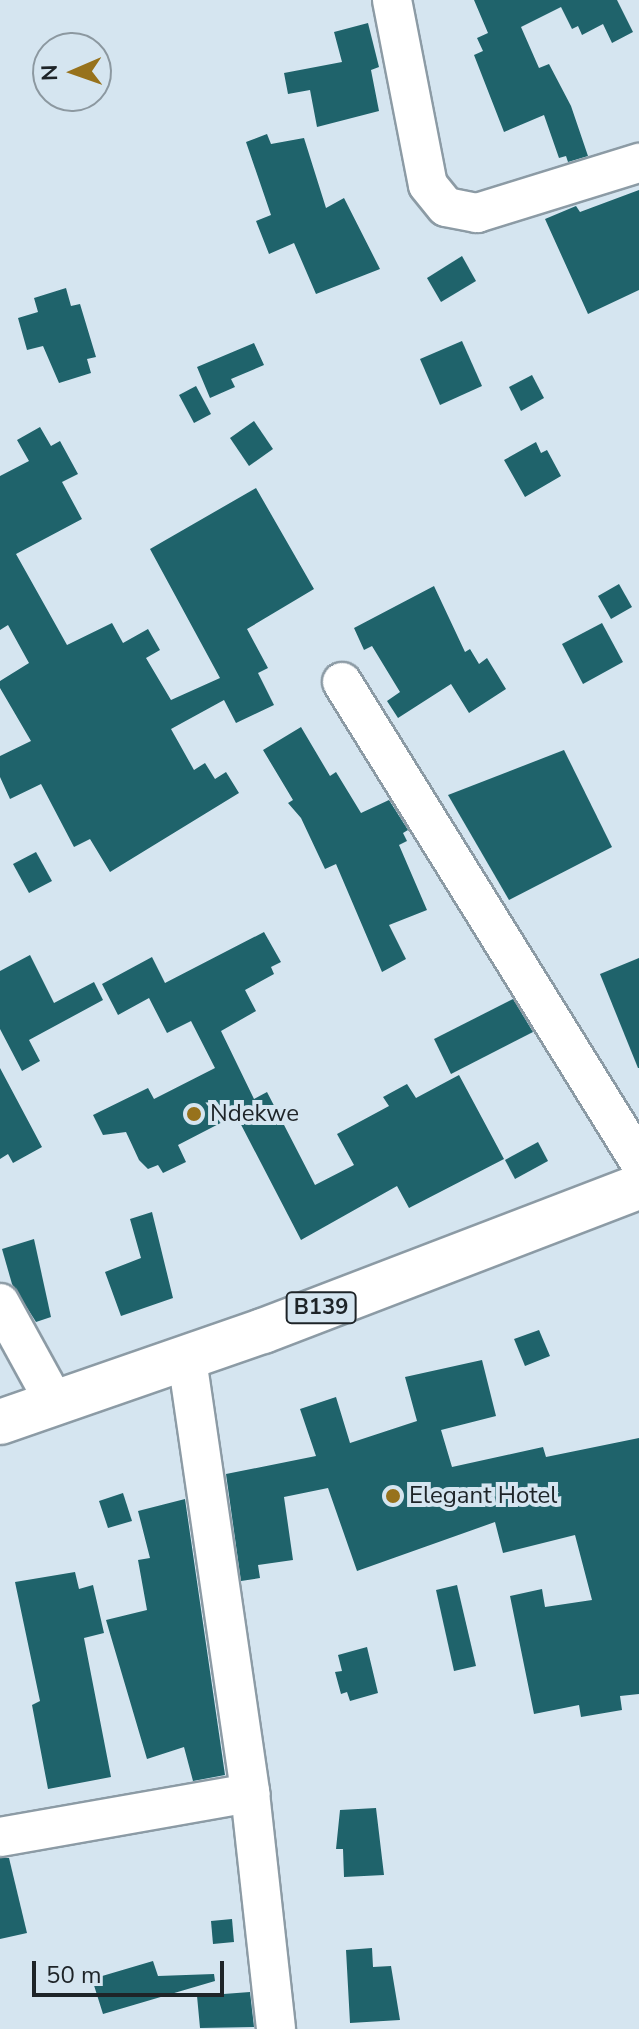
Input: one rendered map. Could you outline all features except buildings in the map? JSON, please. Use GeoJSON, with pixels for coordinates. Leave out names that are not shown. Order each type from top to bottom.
{"type":"FeatureCollection","features":[{"type":"Feature","properties":{"kind":"main road","name":"B139"},"geometry":{"type":"LineString","coordinates":[[0,1422],[187,1359],[639,1187]]}},
{"type":"Feature","properties":{"kind":"street"},"geometry":{"type":"LineString","coordinates":[[392,0],[428,185],[446,207],[477,213],[639,163]]}},
{"type":"Feature","properties":{"kind":"street"},"geometry":{"type":"LineString","coordinates":[[342,682],[639,1161]]}},
{"type":"Feature","properties":{"kind":"street"},"geometry":{"type":"LineString","coordinates":[[0,1303],[55,1403]]}},
{"type":"Feature","properties":{"kind":"street"},"geometry":{"type":"LineString","coordinates":[[187,1359],[250,1793],[276,2029]]}},
{"type":"Feature","properties":{"kind":"street"},"geometry":{"type":"LineString","coordinates":[[0,1837],[250,1793]]}},
{"type":"Feature","properties":{"kind":"place","name":"Ndekwe"},"geometry":{"type":"Point","coordinates":[194,1114]}},
{"type":"Feature","properties":{"kind":"place","name":"Elegant Hotel"},"geometry":{"type":"Point","coordinates":[393,1496]}}]}
